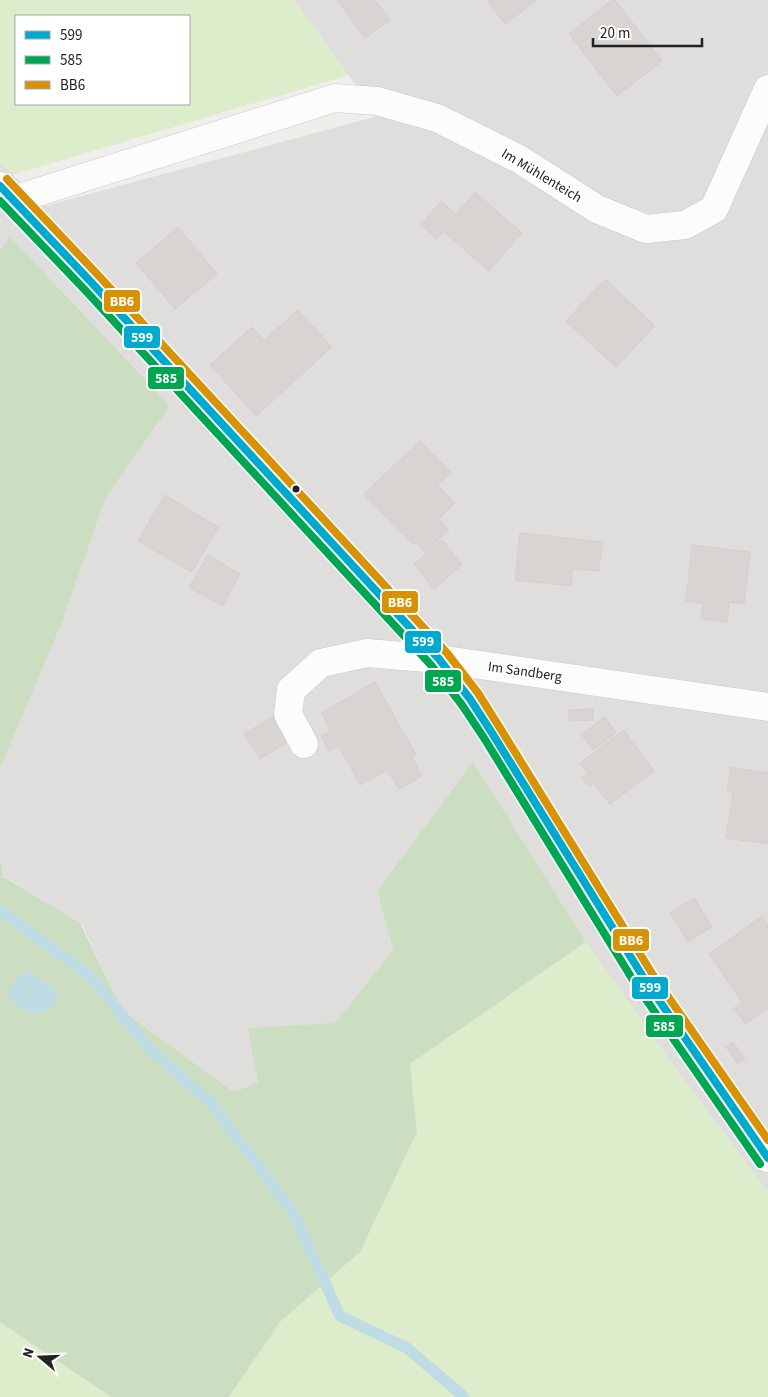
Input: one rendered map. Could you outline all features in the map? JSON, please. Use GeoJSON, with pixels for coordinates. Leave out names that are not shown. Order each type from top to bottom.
{"type":"FeatureCollection","features":[{"type":"Feature","properties":{"kind":"street","name":"Im Mühlenteich"},"geometry":{"type":"LineString","coordinates":[[6,193],[335,98],[377,101],[437,118],[519,158],[596,208],[646,229],[685,226],[714,209],[768,89]]}},
{"type":"Feature","properties":{"kind":"street"},"geometry":{"type":"LineString","coordinates":[[6,193],[104,296],[440,659],[470,699],[492,733],[645,980],[768,1158]]}},
{"type":"Feature","properties":{"kind":"street","name":"Im Sandberg"},"geometry":{"type":"LineString","coordinates":[[304,744],[288,714],[291,690],[321,663],[367,653],[440,659],[768,706]]}},
{"type":"Feature","properties":{"kind":"shaded area"},"geometry":{"type":"Polygon","coordinates":[[[294,0],[768,0],[768,1192],[678,1072],[586,942],[473,763],[377,891],[393,950],[335,1023],[249,1029],[258,1082],[234,1092],[123,1011],[82,925],[4,876],[0,857],[0,769],[63,620],[106,497],[170,406],[0,251],[0,162],[45,206],[378,116],[294,0]]]}},
{"type":"Feature","properties":{"kind":"green space"},"geometry":{"type":"Polygon","coordinates":[[[0,0],[294,0],[349,75],[12,175],[0,162],[0,0]]]}},
{"type":"Feature","properties":{"kind":"green space"},"geometry":{"type":"Polygon","coordinates":[[[10,237],[170,406],[106,497],[63,620],[0,769],[0,251],[10,237]]]}},
{"type":"Feature","properties":{"kind":"green space"},"geometry":{"type":"Polygon","coordinates":[[[473,762],[586,942],[410,1064],[417,1132],[360,1252],[280,1322],[229,1397],[111,1397],[0,1322],[0,857],[4,877],[80,923],[123,1011],[234,1092],[258,1082],[248,1028],[335,1023],[393,950],[377,891],[473,762]]]}},
{"type":"Feature","properties":{"kind":"green space"},"geometry":{"type":"Polygon","coordinates":[[[586,942],[678,1072],[768,1192],[768,1397],[229,1397],[280,1322],[360,1252],[417,1132],[410,1064],[586,942]]]}},
{"type":"Feature","properties":{"kind":"green space"},"geometry":{"type":"Polygon","coordinates":[[[0,1322],[111,1397],[0,1397],[0,1322]]]}},
{"type":"Feature","properties":{"kind":"water"},"geometry":{"type":"Polygon","coordinates":[[[22,973],[31,973],[54,988],[58,997],[53,1006],[44,1011],[29,1012],[8,996],[9,989],[22,973]]]}},
{"type":"Feature","properties":{"kind":"building"},"geometry":{"type":"Polygon","coordinates":[[[337,0],[375,0],[390,20],[365,38],[337,0]]]}},
{"type":"Feature","properties":{"kind":"building"},"geometry":{"type":"Polygon","coordinates":[[[487,0],[537,0],[505,24],[487,0]]]}},
{"type":"Feature","properties":{"kind":"building"},"geometry":{"type":"Polygon","coordinates":[[[612,0],[615,0],[662,61],[617,96],[569,34],[612,0]]]}},
{"type":"Feature","properties":{"kind":"building"},"geometry":{"type":"Polygon","coordinates":[[[475,192],[522,233],[489,271],[443,231],[437,239],[421,225],[441,201],[456,214],[475,192]]]}},
{"type":"Feature","properties":{"kind":"building"},"geometry":{"type":"Polygon","coordinates":[[[178,227],[217,274],[175,309],[136,263],[178,227]]]}},
{"type":"Feature","properties":{"kind":"building"},"geometry":{"type":"Polygon","coordinates":[[[605,279],[655,326],[616,367],[566,321],[605,279]]]}},
{"type":"Feature","properties":{"kind":"building"},"geometry":{"type":"Polygon","coordinates":[[[298,310],[332,347],[256,416],[210,365],[252,327],[264,340],[298,310]]]}},
{"type":"Feature","properties":{"kind":"building"},"geometry":{"type":"Polygon","coordinates":[[[420,441],[451,473],[437,485],[455,503],[439,519],[449,530],[425,552],[416,542],[413,545],[364,494],[420,441]]]}},
{"type":"Feature","properties":{"kind":"building"},"geometry":{"type":"Polygon","coordinates":[[[165,495],[218,527],[192,572],[138,541],[165,495]]]}},
{"type":"Feature","properties":{"kind":"building"},"geometry":{"type":"Polygon","coordinates":[[[520,533],[602,542],[599,571],[573,569],[571,586],[515,580],[520,533]]]}},
{"type":"Feature","properties":{"kind":"building"},"geometry":{"type":"Polygon","coordinates":[[[442,540],[462,565],[434,589],[414,564],[442,540]]]}},
{"type":"Feature","properties":{"kind":"building"},"geometry":{"type":"Polygon","coordinates":[[[692,545],[750,552],[744,604],[729,602],[727,622],[701,619],[703,603],[686,601],[692,545]]]}},
{"type":"Feature","properties":{"kind":"building"},"geometry":{"type":"Polygon","coordinates":[[[208,555],[240,574],[222,606],[189,587],[208,555]]]}},
{"type":"Feature","properties":{"kind":"building"},"geometry":{"type":"Polygon","coordinates":[[[375,682],[416,755],[412,757],[422,776],[399,789],[387,770],[360,785],[339,746],[329,751],[321,736],[331,731],[321,713],[375,682]]]}},
{"type":"Feature","properties":{"kind":"building"},"geometry":{"type":"Polygon","coordinates":[[[593,709],[593,720],[569,721],[569,710],[593,709]]]}},
{"type":"Feature","properties":{"kind":"building"},"geometry":{"type":"Polygon","coordinates":[[[274,716],[289,741],[260,759],[244,734],[274,716]]]}},
{"type":"Feature","properties":{"kind":"building"},"geometry":{"type":"Polygon","coordinates":[[[605,717],[616,733],[593,750],[581,734],[605,717]]]}},
{"type":"Feature","properties":{"kind":"building"},"geometry":{"type":"Polygon","coordinates":[[[624,730],[654,771],[610,804],[594,784],[589,787],[582,778],[588,774],[580,763],[624,730]]]}},
{"type":"Feature","properties":{"kind":"building"},"geometry":{"type":"Polygon","coordinates":[[[731,767],[768,773],[768,844],[726,838],[733,792],[727,792],[731,767]]]}},
{"type":"Feature","properties":{"kind":"building"},"geometry":{"type":"Polygon","coordinates":[[[694,898],[712,927],[688,942],[670,913],[694,898]]]}},
{"type":"Feature","properties":{"kind":"building"},"geometry":{"type":"Polygon","coordinates":[[[762,916],[768,925],[768,1008],[745,1024],[734,1008],[742,1002],[709,954],[762,916]]]}},
{"type":"Feature","properties":{"kind":"building"},"geometry":{"type":"Polygon","coordinates":[[[733,1042],[745,1059],[738,1064],[726,1047],[733,1042]]]}},
{"type":"Feature","properties":{"kind":"waterway"},"geometry":{"type":"LineString","coordinates":[[0,910],[90,976],[150,1049],[211,1103],[293,1212],[340,1316],[407,1348],[464,1397]]}},
{"type":"Feature","properties":{"kind":"transit line","name":"BB6"},"geometry":{"type":"LineString","coordinates":[[7,179],[447,653],[478,693],[653,975],[768,1140]]}},
{"type":"Feature","properties":{"kind":"transit line","name":"599"},"geometry":{"type":"LineString","coordinates":[[0,186],[439,659],[470,699],[492,733],[645,980],[768,1158]]}},
{"type":"Feature","properties":{"kind":"transit line","name":"585"},"geometry":{"type":"LineString","coordinates":[[0,201],[84,289],[431,665],[462,705],[484,738],[636,985],[760,1164]]}}]}
